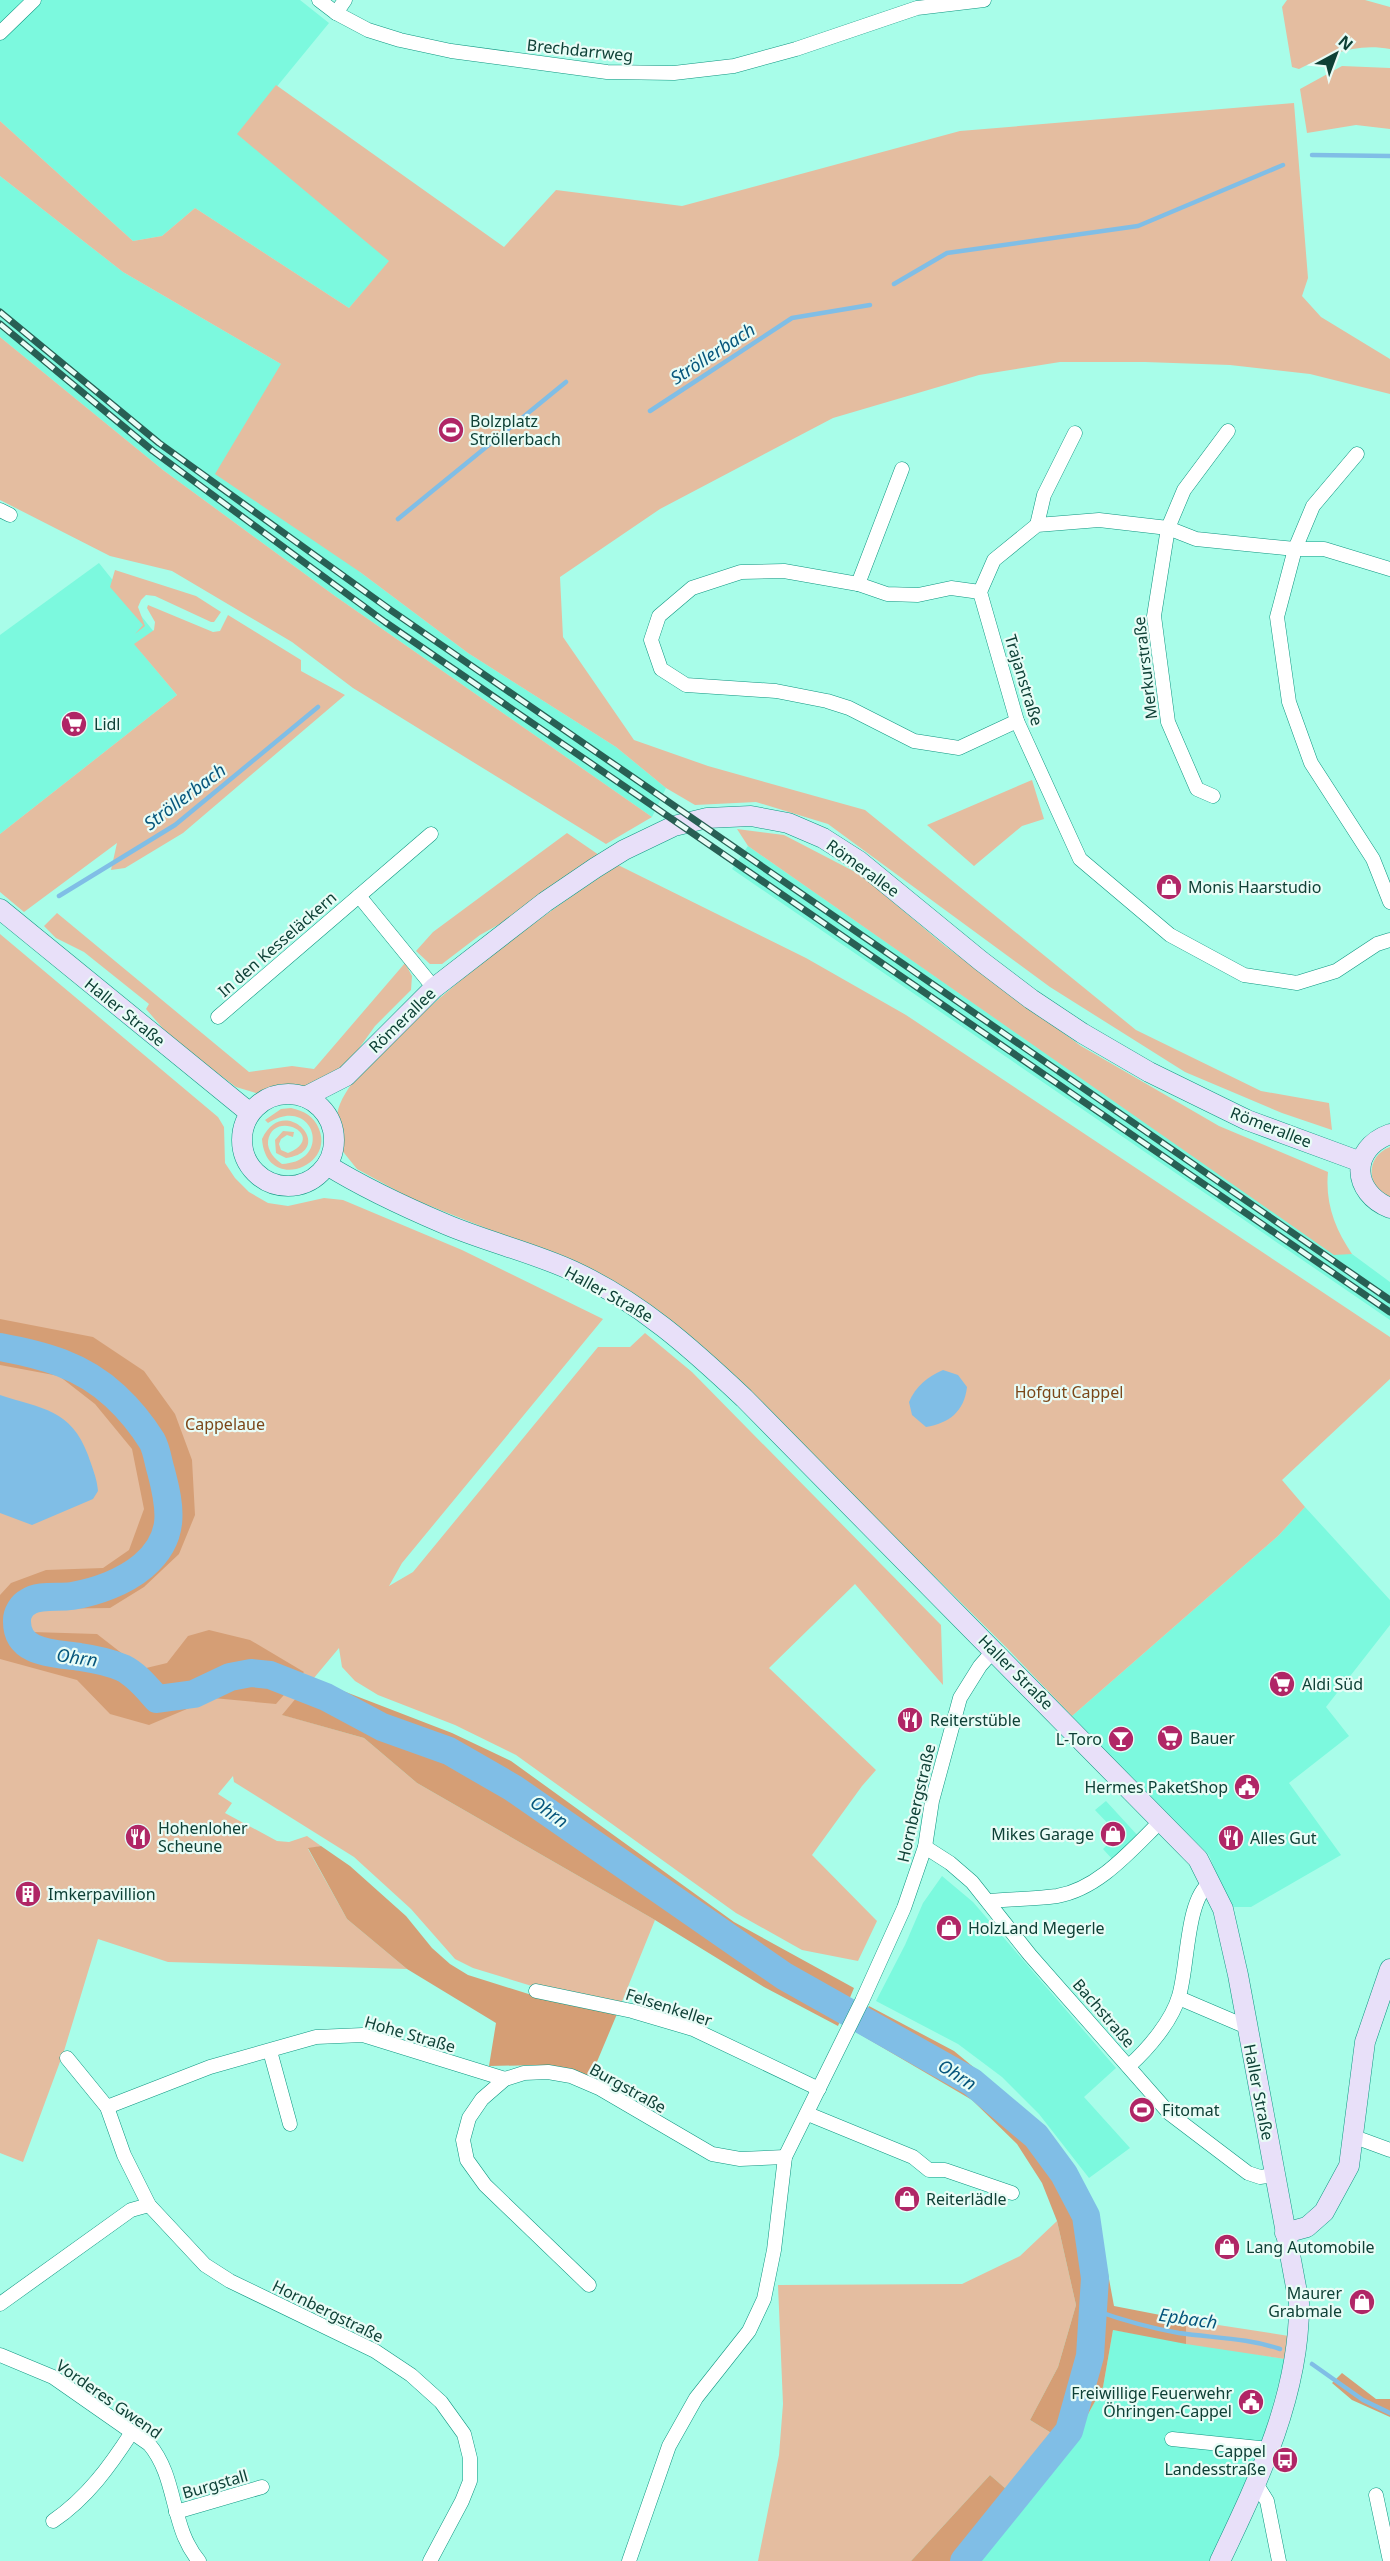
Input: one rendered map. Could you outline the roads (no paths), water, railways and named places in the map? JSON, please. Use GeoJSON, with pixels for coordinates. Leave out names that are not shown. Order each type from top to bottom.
{"type":"FeatureCollection","features":[{"type":"Feature","properties":{"kind":"main road","name":"Römerallee"},"geometry":{"type":"LineString","coordinates":[[305,1097],[346,1076],[434,988],[545,902],[624,850],[674,826],[707,818],[752,816],[788,823],[824,838],[860,861],[981,961],[1082,1034],[1247,1120],[1361,1162]]}},
{"type":"Feature","properties":{"kind":"main road","name":"Haller Straße"},"geometry":{"type":"LineString","coordinates":[[0,909],[250,1113]]}},
{"type":"Feature","properties":{"kind":"main road","name":"Römerallee"},"geometry":{"type":"LineString","coordinates":[[328,1117],[346,1076]]}},
{"type":"Feature","properties":{"kind":"main road"},"geometry":{"type":"LineString","coordinates":[[290,1094],[305,1097],[318,1105],[328,1117],[334,1141],[332,1153],[327,1165],[317,1176],[305,1183],[290,1186],[275,1185],[262,1178],[251,1168],[243,1148],[244,1126],[250,1113],[261,1102],[275,1096],[290,1094]]}},
{"type":"Feature","properties":{"kind":"main road"},"geometry":{"type":"LineString","coordinates":[[1390,1134],[1372,1144],[1361,1162],[1360,1174],[1369,1195],[1377,1203],[1390,1208]]}},
{"type":"Feature","properties":{"kind":"main road","name":"Haller Straße"},"geometry":{"type":"LineString","coordinates":[[327,1165],[350,1179],[445,1224],[573,1271],[649,1314],[692,1349],[744,1398],[1198,1859],[1223,1909],[1299,2303],[1300,2328],[1296,2358],[1269,2450],[1220,2561]]}},
{"type":"Feature","properties":{"kind":"main road"},"geometry":{"type":"LineString","coordinates":[[1285,2233],[1307,2227],[1324,2212],[1348,2166],[1365,2042],[1390,1969]]}},
{"type":"Feature","properties":{"kind":"street"},"geometry":{"type":"LineString","coordinates":[[0,33],[34,0]]}},
{"type":"Feature","properties":{"kind":"street","name":"Brechdarrweg"},"geometry":{"type":"LineString","coordinates":[[319,0],[336,13],[368,30],[400,40],[451,51],[607,72],[674,73],[734,66],[796,49],[916,8],[984,0]]}},
{"type":"Feature","properties":{"kind":"street"},"geometry":{"type":"LineString","coordinates":[[336,13],[345,0]]}},
{"type":"Feature","properties":{"kind":"street","name":"Merkurstraße"},"geometry":{"type":"LineString","coordinates":[[1212,796],[1197,789],[1168,722],[1154,616],[1167,528],[1184,490],[1228,431]]}},
{"type":"Feature","properties":{"kind":"street"},"geometry":{"type":"LineString","coordinates":[[1037,525],[1044,495],[1075,433]]}},
{"type":"Feature","properties":{"kind":"street"},"geometry":{"type":"LineString","coordinates":[[1357,454],[1313,506],[1294,549],[1277,617],[1289,702],[1311,763],[1373,859],[1390,902]]}},
{"type":"Feature","properties":{"kind":"street"},"geometry":{"type":"LineString","coordinates":[[858,584],[902,469]]}},
{"type":"Feature","properties":{"kind":"street"},"geometry":{"type":"LineString","coordinates":[[1017,721],[959,748],[914,741],[849,708],[827,701],[776,691],[686,685],[661,669],[651,640],[659,616],[692,588],[741,572],[784,571],[858,584],[887,594],[918,595],[951,588],[980,592],[994,560],[1037,525],[1099,520],[1167,528],[1196,539],[1294,549],[1324,549],[1390,570]]}},
{"type":"Feature","properties":{"kind":"street","name":"Trajanstraße"},"geometry":{"type":"LineString","coordinates":[[980,592],[1017,721],[1080,860],[1170,935],[1244,975],[1297,983],[1336,971],[1377,944],[1390,940]]}},
{"type":"Feature","properties":{"kind":"street","name":"In den Kesseläckern"},"geometry":{"type":"LineString","coordinates":[[218,1017],[431,834]]}},
{"type":"Feature","properties":{"kind":"street","name":"In den Kesseläckern"},"geometry":{"type":"LineString","coordinates":[[359,896],[434,988]]}},
{"type":"Feature","properties":{"kind":"street","name":"Hornbergstraße"},"geometry":{"type":"LineString","coordinates":[[819,2089],[904,1908],[925,1848],[932,1802],[960,1698],[980,1666],[994,1650]]}},
{"type":"Feature","properties":{"kind":"street"},"geometry":{"type":"LineString","coordinates":[[987,1901],[1059,1896],[1085,1886],[1110,1869],[1161,1821]]}},
{"type":"Feature","properties":{"kind":"street","name":"Bachstraße"},"geometry":{"type":"LineString","coordinates":[[925,1848],[950,1863],[987,1901],[1030,1955],[1169,2113],[1239,2167],[1260,2177],[1275,2175]]}},
{"type":"Feature","properties":{"kind":"street"},"geometry":{"type":"LineString","coordinates":[[1129,2066],[1150,2047],[1179,1998],[1195,1905],[1203,1888],[1210,1883]]}},
{"type":"Feature","properties":{"kind":"street","name":"Felsenkeller"},"geometry":{"type":"LineString","coordinates":[[536,1991],[632,2011],[693,2029],[819,2089]]}},
{"type":"Feature","properties":{"kind":"street"},"geometry":{"type":"LineString","coordinates":[[1179,1998],[1247,2027]]}},
{"type":"Feature","properties":{"kind":"street","name":"Hohe Straße"},"geometry":{"type":"LineString","coordinates":[[107,2106],[210,2067],[316,2037],[363,2035],[505,2079]]}},
{"type":"Feature","properties":{"kind":"street"},"geometry":{"type":"LineString","coordinates":[[270,2051],[290,2124]]}},
{"type":"Feature","properties":{"kind":"street"},"geometry":{"type":"LineString","coordinates":[[67,2058],[107,2106]]}},
{"type":"Feature","properties":{"kind":"street","name":"Burgstraße"},"geometry":{"type":"LineString","coordinates":[[589,2285],[485,2185],[467,2160],[463,2140],[469,2118],[482,2099],[505,2079],[524,2073],[548,2072],[571,2076],[599,2088],[712,2154],[740,2159],[785,2157]]}},
{"type":"Feature","properties":{"kind":"street"},"geometry":{"type":"LineString","coordinates":[[629,2561],[669,2446],[696,2398],[749,2331],[764,2299],[774,2250],[785,2157],[819,2089]]}},
{"type":"Feature","properties":{"kind":"street","name":"Hornbergstraße"},"geometry":{"type":"LineString","coordinates":[[107,2106],[124,2155],[149,2205],[205,2265],[230,2281],[375,2351],[411,2375],[441,2402],[464,2434],[470,2458],[470,2481],[430,2561]]}},
{"type":"Feature","properties":{"kind":"street"},"geometry":{"type":"LineString","coordinates":[[808,2114],[913,2157],[929,2170],[945,2170],[1012,2193]]}},
{"type":"Feature","properties":{"kind":"street"},"geometry":{"type":"LineString","coordinates":[[1352,2136],[1390,2150]]}},
{"type":"Feature","properties":{"kind":"street"},"geometry":{"type":"LineString","coordinates":[[0,2303],[130,2210],[149,2205]]}},
{"type":"Feature","properties":{"kind":"street","name":"Vorderes Gwend"},"geometry":{"type":"LineString","coordinates":[[0,2355],[53,2377],[149,2444],[165,2469],[186,2541],[199,2561]]}},
{"type":"Feature","properties":{"kind":"street"},"geometry":{"type":"LineString","coordinates":[[53,2521],[69,2510],[106,2471],[132,2432]]}},
{"type":"Feature","properties":{"kind":"street"},"geometry":{"type":"LineString","coordinates":[[1172,2439],[1269,2450]]}},
{"type":"Feature","properties":{"kind":"street"},"geometry":{"type":"LineString","coordinates":[[1255,2482],[1267,2501],[1279,2561]]}},
{"type":"Feature","properties":{"kind":"street","name":"Burgstall"},"geometry":{"type":"LineString","coordinates":[[176,2512],[262,2487]]}},
{"type":"Feature","properties":{"kind":"street"},"geometry":{"type":"LineString","coordinates":[[1376,2495],[1390,2561]]}},
{"type":"Feature","properties":{"kind":"water"},"geometry":{"type":"Polygon","coordinates":[[[943,1370],[958,1375],[967,1387],[963,1403],[954,1415],[942,1423],[926,1427],[912,1415],[909,1402],[923,1383],[943,1370]]]}},
{"type":"Feature","properties":{"kind":"water"},"geometry":{"type":"Polygon","coordinates":[[[0,1395],[42,1408],[64,1419],[73,1428],[88,1455],[95,1477],[98,1491],[93,1499],[32,1525],[0,1513],[0,1395]]]}},
{"type":"Feature","properties":{"kind":"waterway"},"geometry":{"type":"LineString","coordinates":[[1312,155],[1390,156]]}},
{"type":"Feature","properties":{"kind":"waterway"},"geometry":{"type":"LineString","coordinates":[[894,284],[947,253],[1138,226],[1283,165]]}},
{"type":"Feature","properties":{"kind":"waterway","name":"Ströllerbach"},"geometry":{"type":"LineString","coordinates":[[650,411],[792,318],[870,305]]}},
{"type":"Feature","properties":{"kind":"waterway","name":"Ströllerbach"},"geometry":{"type":"LineString","coordinates":[[398,519],[566,382]]}},
{"type":"Feature","properties":{"kind":"waterway","name":"Ströllerbach"},"geometry":{"type":"LineString","coordinates":[[59,896],[175,825],[318,707]]}},
{"type":"Feature","properties":{"kind":"waterway","name":"Ohrn"},"geometry":{"type":"LineString","coordinates":[[0,1347],[47,1358],[75,1369],[102,1385],[120,1401],[140,1423],[154,1445],[167,1498],[166,1534],[154,1555],[135,1572],[109,1586],[91,1592],[72,1596],[38,1598],[24,1605],[17,1617],[18,1631],[30,1646],[49,1653],[96,1660],[123,1668],[137,1678],[157,1699],[194,1694],[230,1677],[251,1673],[270,1675],[326,1697],[382,1727],[449,1751],[513,1788],[784,1976],[972,2082],[1036,2136],[1064,2174],[1086,2216],[1095,2278],[1090,2356],[1069,2431],[964,2561]]}},
{"type":"Feature","properties":{"kind":"waterway","name":"Epbach"},"geometry":{"type":"LineString","coordinates":[[1094,2310],[1168,2331],[1243,2340],[1280,2349]]}},
{"type":"Feature","properties":{"kind":"waterway","name":"Epbach"},"geometry":{"type":"LineString","coordinates":[[1312,2364],[1363,2400],[1390,2413]]}},
{"type":"Feature","properties":{"kind":"railway"},"geometry":{"type":"LineString","coordinates":[[0,312],[159,443],[392,611],[1390,1300]]}},
{"type":"Feature","properties":{"kind":"railway"},"geometry":{"type":"LineString","coordinates":[[0,324],[153,451],[385,622],[1390,1312]]}},
{"type":"Feature","properties":{"kind":"place","name":"Bolzplatz Ströllerbach"},"geometry":{"type":"Point","coordinates":[451,430]}},
{"type":"Feature","properties":{"kind":"place","name":"Lidl"},"geometry":{"type":"Point","coordinates":[74,724]}},
{"type":"Feature","properties":{"kind":"place","name":"Monis Haarstudio"},"geometry":{"type":"Point","coordinates":[1169,887]}},
{"type":"Feature","properties":{"kind":"place","name":"Aldi Süd"},"geometry":{"type":"Point","coordinates":[1282,1684]}},
{"type":"Feature","properties":{"kind":"place","name":"Reiterstüble"},"geometry":{"type":"Point","coordinates":[910,1720]}},
{"type":"Feature","properties":{"kind":"place","name":"Bauer"},"geometry":{"type":"Point","coordinates":[1170,1738]}},
{"type":"Feature","properties":{"kind":"place","name":"L-Toro"},"geometry":{"type":"Point","coordinates":[1121,1739]}},
{"type":"Feature","properties":{"kind":"place","name":"Hermes PaketShop"},"geometry":{"type":"Point","coordinates":[1247,1787]}},
{"type":"Feature","properties":{"kind":"place","name":"Mikes Garage"},"geometry":{"type":"Point","coordinates":[1113,1834]}},
{"type":"Feature","properties":{"kind":"place","name":"Hohenloher Scheune"},"geometry":{"type":"Point","coordinates":[138,1837]}},
{"type":"Feature","properties":{"kind":"place","name":"Alles Gut"},"geometry":{"type":"Point","coordinates":[1231,1838]}},
{"type":"Feature","properties":{"kind":"place","name":"Imkerpavillion"},"geometry":{"type":"Point","coordinates":[28,1894]}},
{"type":"Feature","properties":{"kind":"place","name":"HolzLand Megerle"},"geometry":{"type":"Point","coordinates":[949,1928]}},
{"type":"Feature","properties":{"kind":"place","name":"Fitomat"},"geometry":{"type":"Point","coordinates":[1142,2110]}},
{"type":"Feature","properties":{"kind":"place","name":"Reiterlädle"},"geometry":{"type":"Point","coordinates":[907,2199]}},
{"type":"Feature","properties":{"kind":"place","name":"Lang Automobile"},"geometry":{"type":"Point","coordinates":[1227,2247]}},
{"type":"Feature","properties":{"kind":"place","name":"Maurer Grabmale"},"geometry":{"type":"Point","coordinates":[1362,2302]}},
{"type":"Feature","properties":{"kind":"place","name":"Freiwillige Feuerwehr Öhringen-Cappel"},"geometry":{"type":"Point","coordinates":[1251,2402]}},
{"type":"Feature","properties":{"kind":"place","name":"Cappel Landesstraße"},"geometry":{"type":"Point","coordinates":[1285,2460]}},
{"type":"Feature","properties":{"kind":"park label","name":"Hofgut Cappel"},"geometry":{"type":"Point","coordinates":[1069,1392]}},
{"type":"Feature","properties":{"kind":"park label","name":"Cappelaue"},"geometry":{"type":"Point","coordinates":[225,1424]}}]}
